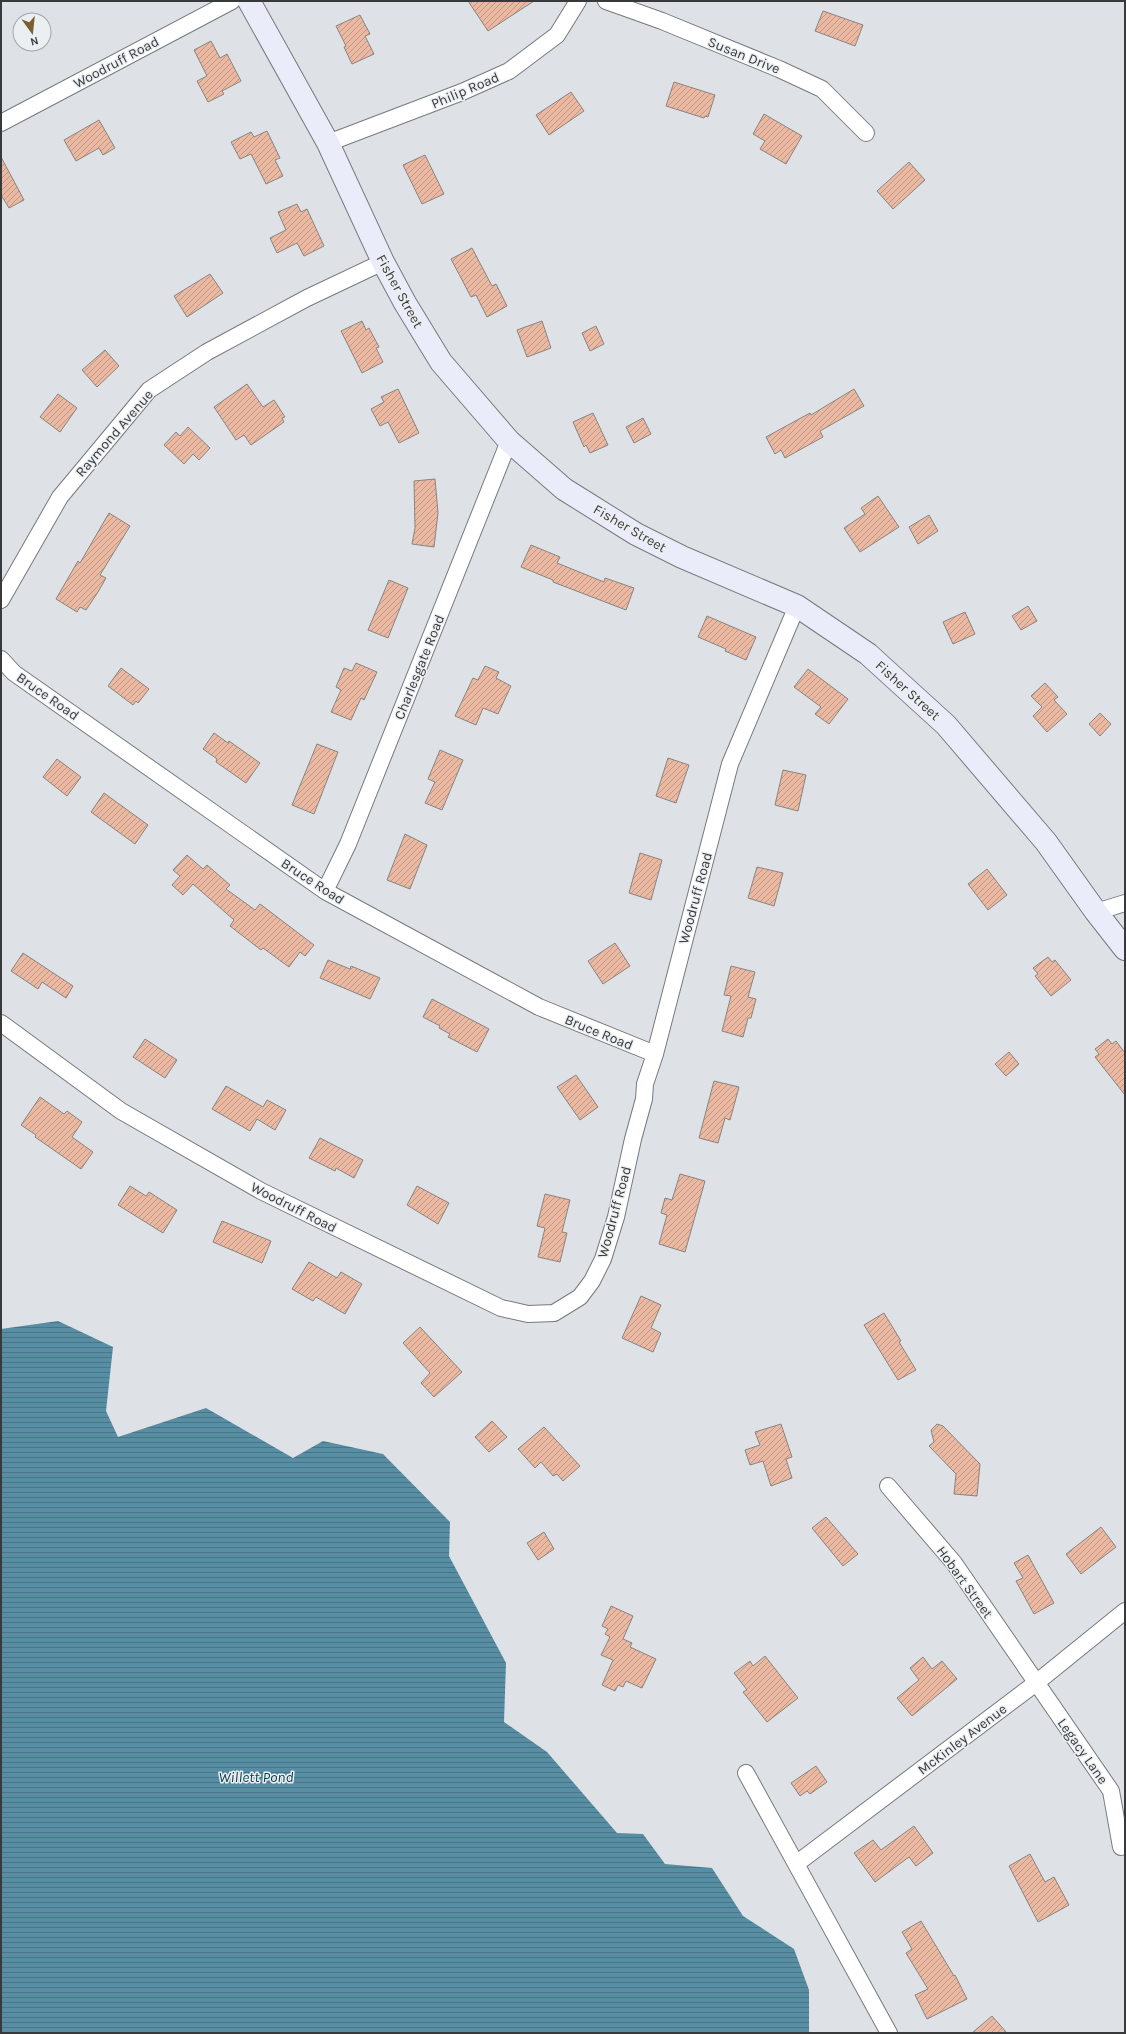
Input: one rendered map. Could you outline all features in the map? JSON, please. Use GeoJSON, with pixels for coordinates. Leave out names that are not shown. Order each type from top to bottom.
{"type":"FeatureCollection","features":[{"type":"Feature","properties":{"kind":"main road","name":"Fisher Street"},"geometry":{"type":"LineString","coordinates":[[249,1],[328,144],[383,262],[405,303],[441,362],[509,441],[564,489],[636,534],[682,557],[797,606],[868,654],[946,725],[1046,842],[1096,912],[1125,949]]}},
{"type":"Feature","properties":{"kind":"street","name":"Woodruff Road"},"geometry":{"type":"LineString","coordinates":[[1,123],[232,1]]}},
{"type":"Feature","properties":{"kind":"street","name":"Philip Road"},"geometry":{"type":"LineString","coordinates":[[328,144],[462,92],[510,71],[557,35],[578,1]]}},
{"type":"Feature","properties":{"kind":"street","name":"Susan Drive"},"geometry":{"type":"LineString","coordinates":[[606,1],[662,21],[779,69],[822,89],[866,133]]}},
{"type":"Feature","properties":{"kind":"street","name":"Raymond Avenue"},"geometry":{"type":"LineString","coordinates":[[1,600],[60,497],[149,390],[207,352],[307,298],[383,262]]}},
{"type":"Feature","properties":{"kind":"street","name":"Charlesgate Road"},"geometry":{"type":"LineString","coordinates":[[325,891],[348,844],[509,441]]}},
{"type":"Feature","properties":{"kind":"street","name":"Woodruff Road"},"geometry":{"type":"LineString","coordinates":[[1,1023],[121,1111],[261,1191],[500,1308],[528,1314],[554,1313],[580,1296],[592,1280],[600,1264],[616,1217],[633,1139],[644,1099],[645,1084],[655,1054],[730,764],[748,717],[797,606]]}},
{"type":"Feature","properties":{"kind":"street","name":"Bruce Road"},"geometry":{"type":"LineString","coordinates":[[1,659],[14,672],[325,891],[440,955],[539,1007],[655,1054]]}},
{"type":"Feature","properties":{"kind":"street"},"geometry":{"type":"LineString","coordinates":[[1096,912],[1125,903]]}},
{"type":"Feature","properties":{"kind":"street","name":"Hobart Street"},"geometry":{"type":"LineString","coordinates":[[888,1486],[954,1563],[1036,1683]]}},
{"type":"Feature","properties":{"kind":"street","name":"McKinley Avenue"},"geometry":{"type":"LineString","coordinates":[[796,1864],[1036,1683],[1125,1611]]}},
{"type":"Feature","properties":{"kind":"street","name":"Legacy Lane"},"geometry":{"type":"LineString","coordinates":[[1036,1683],[1111,1791],[1121,1847]]}},
{"type":"Feature","properties":{"kind":"street"},"geometry":{"type":"LineString","coordinates":[[746,1773],[889,2033]]}},
{"type":"Feature","properties":{"kind":"water","name":"Willett Pond"},"geometry":{"type":"Polygon","coordinates":[[[58,1321],[113,1347],[106,1411],[118,1437],[206,1408],[293,1458],[323,1441],[383,1454],[450,1522],[449,1556],[506,1663],[504,1722],[547,1752],[617,1833],[643,1834],[665,1864],[712,1868],[743,1916],[794,1949],[809,1990],[809,2033],[1,2033],[1,1329],[58,1321]]]}},
{"type":"Feature","properties":{"kind":"building"},"geometry":{"type":"Polygon","coordinates":[[[468,1],[534,1],[488,31],[468,1]]]}},
{"type":"Feature","properties":{"kind":"building"},"geometry":{"type":"Polygon","coordinates":[[[823,11],[863,25],[855,46],[815,31],[823,11]]]}},
{"type":"Feature","properties":{"kind":"building"},"geometry":{"type":"Polygon","coordinates":[[[360,15],[370,34],[365,36],[374,54],[352,64],[344,47],[346,46],[336,26],[360,15]]]}},
{"type":"Feature","properties":{"kind":"building"},"geometry":{"type":"Polygon","coordinates":[[[211,41],[220,58],[227,54],[241,81],[222,91],[224,94],[208,102],[197,81],[207,76],[194,50],[211,41]]]}},
{"type":"Feature","properties":{"kind":"building"},"geometry":{"type":"Polygon","coordinates":[[[674,82],[715,95],[708,117],[705,116],[704,118],[666,106],[674,82]]]}},
{"type":"Feature","properties":{"kind":"building"},"geometry":{"type":"Polygon","coordinates":[[[571,92],[584,111],[549,135],[536,115],[571,92]]]}},
{"type":"Feature","properties":{"kind":"building"},"geometry":{"type":"Polygon","coordinates":[[[764,114],[802,136],[786,164],[760,149],[765,141],[753,134],[764,114]]]}},
{"type":"Feature","properties":{"kind":"building"},"geometry":{"type":"Polygon","coordinates":[[[99,120],[115,148],[103,155],[99,148],[76,161],[64,140],[99,120]]]}},
{"type":"Feature","properties":{"kind":"building"},"geometry":{"type":"Polygon","coordinates":[[[267,131],[280,158],[275,160],[283,176],[266,184],[251,154],[240,159],[231,142],[251,132],[254,137],[267,131]]]}},
{"type":"Feature","properties":{"kind":"building"},"geometry":{"type":"Polygon","coordinates":[[[425,155],[444,194],[422,204],[403,165],[425,155]]]}},
{"type":"Feature","properties":{"kind":"building"},"geometry":{"type":"Polygon","coordinates":[[[1,157],[24,200],[9,208],[1,195],[1,157]]]}},
{"type":"Feature","properties":{"kind":"building"},"geometry":{"type":"Polygon","coordinates":[[[909,162],[925,180],[893,209],[877,191],[909,162]]]}},
{"type":"Feature","properties":{"kind":"building"},"geometry":{"type":"Polygon","coordinates":[[[297,204],[301,212],[307,209],[324,246],[304,256],[297,243],[277,253],[270,238],[286,230],[278,212],[297,204]]]}},
{"type":"Feature","properties":{"kind":"building"},"geometry":{"type":"Polygon","coordinates":[[[472,248],[492,286],[496,284],[507,306],[487,317],[476,295],[471,297],[451,259],[472,248]]]}},
{"type":"Feature","properties":{"kind":"building"},"geometry":{"type":"Polygon","coordinates":[[[210,274],[223,293],[187,317],[174,296],[210,274]]]}},
{"type":"Feature","properties":{"kind":"building"},"geometry":{"type":"Polygon","coordinates":[[[362,321],[366,330],[369,328],[379,347],[376,348],[383,362],[362,373],[341,331],[362,321]]]}},
{"type":"Feature","properties":{"kind":"building"},"geometry":{"type":"Polygon","coordinates":[[[542,321],[551,348],[527,357],[517,330],[542,321]]]}},
{"type":"Feature","properties":{"kind":"building"},"geometry":{"type":"Polygon","coordinates":[[[596,326],[604,344],[590,351],[582,333],[596,326]]]}},
{"type":"Feature","properties":{"kind":"building"},"geometry":{"type":"Polygon","coordinates":[[[105,350],[119,366],[97,387],[82,370],[105,350]]]}},
{"type":"Feature","properties":{"kind":"building"},"geometry":{"type":"Polygon","coordinates":[[[247,384],[263,407],[274,400],[285,417],[282,418],[284,422],[251,445],[244,435],[236,440],[214,407],[247,384]]]}},
{"type":"Feature","properties":{"kind":"building"},"geometry":{"type":"Polygon","coordinates":[[[398,389],[419,433],[399,443],[388,422],[380,426],[371,409],[384,402],[381,397],[398,389]]]}},
{"type":"Feature","properties":{"kind":"building"},"geometry":{"type":"Polygon","coordinates":[[[854,389],[864,406],[820,431],[823,437],[785,458],[781,450],[775,454],[766,437],[810,413],[811,415],[854,389]]]}},
{"type":"Feature","properties":{"kind":"building"},"geometry":{"type":"Polygon","coordinates":[[[58,394],[77,408],[60,432],[40,417],[58,394]]]}},
{"type":"Feature","properties":{"kind":"building"},"geometry":{"type":"Polygon","coordinates":[[[593,413],[608,445],[590,453],[586,445],[584,447],[573,422],[593,413]]]}},
{"type":"Feature","properties":{"kind":"building"},"geometry":{"type":"Polygon","coordinates":[[[643,418],[651,434],[634,443],[626,427],[643,418]]]}},
{"type":"Feature","properties":{"kind":"building"},"geometry":{"type":"Polygon","coordinates":[[[188,427],[210,448],[199,460],[193,454],[184,464],[164,445],[176,432],[180,436],[188,427]]]}},
{"type":"Feature","properties":{"kind":"building"},"geometry":{"type":"Polygon","coordinates":[[[435,479],[438,513],[434,547],[412,544],[415,528],[414,481],[435,479]]]}},
{"type":"Feature","properties":{"kind":"building"},"geometry":{"type":"Polygon","coordinates":[[[878,496],[899,527],[860,552],[844,528],[865,514],[861,508],[878,496]]]}},
{"type":"Feature","properties":{"kind":"building"},"geometry":{"type":"Polygon","coordinates":[[[109,513],[130,526],[100,575],[106,578],[98,592],[86,610],[80,607],[77,612],[56,599],[78,561],[80,563],[109,513]]]}},
{"type":"Feature","properties":{"kind":"building"},"geometry":{"type":"Polygon","coordinates":[[[929,515],[938,531],[918,544],[909,527],[929,515]]]}},
{"type":"Feature","properties":{"kind":"building"},"geometry":{"type":"Polygon","coordinates":[[[531,545],[560,557],[557,563],[604,582],[605,578],[634,588],[626,610],[553,582],[553,580],[521,567],[531,545]]]}},
{"type":"Feature","properties":{"kind":"building"},"geometry":{"type":"Polygon","coordinates":[[[389,580],[408,588],[388,638],[368,630],[389,580]]]}},
{"type":"Feature","properties":{"kind":"building"},"geometry":{"type":"Polygon","coordinates":[[[1028,606],[1037,621],[1021,630],[1012,616],[1028,606]]]}},
{"type":"Feature","properties":{"kind":"building"},"geometry":{"type":"Polygon","coordinates":[[[965,612],[975,634],[953,644],[943,622],[965,612]]]}},
{"type":"Feature","properties":{"kind":"building"},"geometry":{"type":"Polygon","coordinates":[[[707,616],[756,637],[746,660],[725,651],[726,649],[698,637],[707,616]]]}},
{"type":"Feature","properties":{"kind":"building"},"geometry":{"type":"Polygon","coordinates":[[[356,663],[377,672],[364,700],[361,698],[351,720],[331,712],[341,690],[336,687],[344,668],[352,671],[356,663]]]}},
{"type":"Feature","properties":{"kind":"building"},"geometry":{"type":"Polygon","coordinates":[[[485,666],[499,672],[496,678],[511,686],[498,714],[483,708],[476,725],[455,716],[473,678],[478,680],[485,666]]]}},
{"type":"Feature","properties":{"kind":"building"},"geometry":{"type":"Polygon","coordinates":[[[121,668],[149,689],[138,703],[136,701],[133,705],[108,686],[121,668]]]}},
{"type":"Feature","properties":{"kind":"building"},"geometry":{"type":"Polygon","coordinates":[[[808,669],[848,699],[829,724],[815,714],[821,707],[794,687],[808,669]]]}},
{"type":"Feature","properties":{"kind":"building"},"geometry":{"type":"Polygon","coordinates":[[[1045,683],[1058,697],[1054,700],[1067,714],[1047,732],[1033,716],[1042,707],[1031,696],[1045,683]]]}},
{"type":"Feature","properties":{"kind":"building"},"geometry":{"type":"Polygon","coordinates":[[[1100,713],[1111,724],[1100,736],[1089,724],[1100,713]]]}},
{"type":"Feature","properties":{"kind":"building"},"geometry":{"type":"Polygon","coordinates":[[[214,733],[228,743],[229,741],[260,763],[246,783],[216,762],[217,759],[203,749],[214,733]]]}},
{"type":"Feature","properties":{"kind":"building"},"geometry":{"type":"Polygon","coordinates":[[[317,744],[338,752],[314,814],[292,805],[317,744]]]}},
{"type":"Feature","properties":{"kind":"building"},"geometry":{"type":"Polygon","coordinates":[[[440,750],[463,760],[442,810],[425,803],[435,782],[428,779],[440,750]]]}},
{"type":"Feature","properties":{"kind":"building"},"geometry":{"type":"Polygon","coordinates":[[[668,758],[689,765],[676,803],[656,796],[668,758]]]}},
{"type":"Feature","properties":{"kind":"building"},"geometry":{"type":"Polygon","coordinates":[[[57,759],[81,777],[67,796],[43,777],[57,759]]]}},
{"type":"Feature","properties":{"kind":"building"},"geometry":{"type":"Polygon","coordinates":[[[783,770],[806,775],[798,811],[775,805],[783,770]]]}},
{"type":"Feature","properties":{"kind":"building"},"geometry":{"type":"Polygon","coordinates":[[[104,793],[148,825],[135,844],[91,812],[104,793]]]}},
{"type":"Feature","properties":{"kind":"building"},"geometry":{"type":"Polygon","coordinates":[[[405,834],[427,845],[410,889],[387,880],[405,834]]]}},
{"type":"Feature","properties":{"kind":"building"},"geometry":{"type":"Polygon","coordinates":[[[640,853],[662,860],[651,900],[629,893],[640,853]]]}},
{"type":"Feature","properties":{"kind":"building"},"geometry":{"type":"Polygon","coordinates":[[[187,855],[203,869],[207,865],[230,885],[226,889],[255,910],[260,904],[314,945],[305,956],[300,952],[289,967],[263,948],[261,950],[230,926],[234,920],[193,884],[183,895],[172,885],[180,876],[173,870],[187,855]]]}},
{"type":"Feature","properties":{"kind":"building"},"geometry":{"type":"Polygon","coordinates":[[[757,867],[783,873],[774,906],[748,898],[757,867]]]}},
{"type":"Feature","properties":{"kind":"building"},"geometry":{"type":"Polygon","coordinates":[[[987,869],[1007,895],[988,910],[968,884],[987,869]]]}},
{"type":"Feature","properties":{"kind":"building"},"geometry":{"type":"Polygon","coordinates":[[[615,943],[630,966],[603,984],[588,961],[615,943]]]}},
{"type":"Feature","properties":{"kind":"building"},"geometry":{"type":"Polygon","coordinates":[[[23,953],[73,986],[66,998],[42,982],[38,989],[11,971],[23,953]]]}},
{"type":"Feature","properties":{"kind":"building"},"geometry":{"type":"Polygon","coordinates":[[[1048,957],[1052,962],[1055,960],[1071,980],[1051,996],[1035,976],[1038,974],[1033,968],[1048,957]]]}},
{"type":"Feature","properties":{"kind":"building"},"geometry":{"type":"Polygon","coordinates":[[[328,960],[350,969],[351,966],[380,978],[370,999],[320,978],[328,960]]]}},
{"type":"Feature","properties":{"kind":"building"},"geometry":{"type":"Polygon","coordinates":[[[731,966],[755,972],[748,997],[756,999],[751,1018],[748,1018],[743,1037],[722,1031],[731,996],[724,995],[731,966]]]}},
{"type":"Feature","properties":{"kind":"building"},"geometry":{"type":"Polygon","coordinates":[[[432,999],[489,1029],[477,1052],[448,1037],[450,1034],[439,1028],[440,1026],[423,1017],[432,999]]]}},
{"type":"Feature","properties":{"kind":"building"},"geometry":{"type":"Polygon","coordinates":[[[145,1039],[177,1060],[165,1078],[133,1057],[145,1039]]]}},
{"type":"Feature","properties":{"kind":"building"},"geometry":{"type":"Polygon","coordinates":[[[1108,1039],[1112,1044],[1116,1041],[1125,1053],[1125,1095],[1095,1057],[1099,1054],[1095,1049],[1108,1039]]]}},
{"type":"Feature","properties":{"kind":"building"},"geometry":{"type":"Polygon","coordinates":[[[1009,1052],[1019,1064],[1006,1076],[995,1064],[1009,1052]]]}},
{"type":"Feature","properties":{"kind":"building"},"geometry":{"type":"Polygon","coordinates":[[[576,1075],[598,1107],[580,1120],[557,1087],[576,1075]]]}},
{"type":"Feature","properties":{"kind":"building"},"geometry":{"type":"Polygon","coordinates":[[[714,1081],[739,1087],[730,1120],[725,1118],[718,1143],[699,1138],[714,1081]]]}},
{"type":"Feature","properties":{"kind":"building"},"geometry":{"type":"Polygon","coordinates":[[[226,1086],[263,1107],[267,1100],[286,1110],[275,1130],[257,1119],[250,1131],[212,1109],[226,1086]]]}},
{"type":"Feature","properties":{"kind":"building"},"geometry":{"type":"Polygon","coordinates":[[[40,1097],[64,1114],[67,1111],[82,1122],[72,1137],[93,1152],[81,1169],[35,1137],[36,1135],[21,1125],[40,1097]]]}},
{"type":"Feature","properties":{"kind":"building"},"geometry":{"type":"Polygon","coordinates":[[[320,1138],[363,1160],[354,1178],[336,1168],[335,1171],[309,1158],[320,1138]]]}},
{"type":"Feature","properties":{"kind":"building"},"geometry":{"type":"Polygon","coordinates":[[[680,1174],[705,1181],[685,1252],[659,1244],[667,1215],[661,1213],[665,1198],[672,1200],[680,1174]]]}},
{"type":"Feature","properties":{"kind":"building"},"geometry":{"type":"Polygon","coordinates":[[[130,1186],[146,1196],[149,1192],[177,1210],[163,1233],[118,1205],[130,1186]]]}},
{"type":"Feature","properties":{"kind":"building"},"geometry":{"type":"Polygon","coordinates":[[[417,1186],[449,1203],[438,1224],[407,1205],[417,1186]]]}},
{"type":"Feature","properties":{"kind":"building"},"geometry":{"type":"Polygon","coordinates":[[[545,1194],[570,1200],[562,1232],[567,1233],[560,1262],[538,1257],[545,1228],[537,1226],[545,1194]]]}},
{"type":"Feature","properties":{"kind":"building"},"geometry":{"type":"Polygon","coordinates":[[[222,1221],[271,1241],[262,1263],[213,1242],[222,1221]]]}},
{"type":"Feature","properties":{"kind":"building"},"geometry":{"type":"Polygon","coordinates":[[[309,1262],[337,1278],[341,1272],[362,1284],[345,1314],[316,1297],[313,1301],[292,1289],[309,1262]]]}},
{"type":"Feature","properties":{"kind":"building"},"geometry":{"type":"Polygon","coordinates":[[[641,1296],[661,1305],[651,1328],[661,1333],[653,1352],[622,1338],[641,1296]]]}},
{"type":"Feature","properties":{"kind":"building"},"geometry":{"type":"Polygon","coordinates":[[[884,1313],[916,1370],[898,1380],[864,1325],[884,1313]]]}},
{"type":"Feature","properties":{"kind":"building"},"geometry":{"type":"Polygon","coordinates":[[[420,1327],[462,1372],[434,1397],[421,1383],[430,1373],[403,1343],[420,1327]]]}},
{"type":"Feature","properties":{"kind":"building"},"geometry":{"type":"Polygon","coordinates":[[[492,1421],[507,1437],[489,1452],[475,1437],[492,1421]]]}},
{"type":"Feature","properties":{"kind":"building"},"geometry":{"type":"Polygon","coordinates":[[[781,1424],[792,1457],[786,1459],[792,1478],[771,1486],[763,1461],[750,1465],[745,1450],[760,1445],[755,1432],[781,1424]]]}},
{"type":"Feature","properties":{"kind":"building"},"geometry":{"type":"Polygon","coordinates":[[[937,1424],[943,1426],[980,1464],[977,1496],[954,1494],[956,1474],[929,1446],[934,1442],[931,1430],[937,1424]]]}},
{"type":"Feature","properties":{"kind":"building"},"geometry":{"type":"Polygon","coordinates":[[[544,1427],[580,1466],[563,1481],[557,1474],[553,1476],[541,1462],[535,1468],[518,1449],[544,1427]]]}},
{"type":"Feature","properties":{"kind":"building"},"geometry":{"type":"Polygon","coordinates":[[[826,1517],[858,1554],[843,1566],[812,1528],[826,1517]]]}},
{"type":"Feature","properties":{"kind":"building"},"geometry":{"type":"Polygon","coordinates":[[[1101,1527],[1116,1547],[1081,1574],[1066,1554],[1101,1527]]]}},
{"type":"Feature","properties":{"kind":"building"},"geometry":{"type":"Polygon","coordinates":[[[544,1532],[554,1549],[538,1560],[527,1543],[544,1532]]]}},
{"type":"Feature","properties":{"kind":"building"},"geometry":{"type":"Polygon","coordinates":[[[1028,1555],[1054,1603],[1034,1614],[1016,1581],[1023,1578],[1014,1563],[1028,1555]]]}},
{"type":"Feature","properties":{"kind":"building"},"geometry":{"type":"Polygon","coordinates":[[[611,1606],[633,1616],[623,1639],[632,1643],[630,1647],[656,1659],[642,1688],[626,1681],[623,1687],[618,1685],[615,1691],[602,1685],[613,1660],[601,1655],[610,1637],[605,1634],[608,1629],[602,1626],[611,1606]]]}},
{"type":"Feature","properties":{"kind":"building"},"geometry":{"type":"Polygon","coordinates":[[[765,1656],[798,1698],[767,1722],[743,1692],[747,1690],[734,1673],[750,1661],[753,1666],[765,1656]]]}},
{"type":"Feature","properties":{"kind":"building"},"geometry":{"type":"Polygon","coordinates":[[[923,1657],[932,1669],[942,1661],[957,1679],[912,1716],[897,1698],[919,1680],[910,1668],[923,1657]]]}},
{"type":"Feature","properties":{"kind":"building"},"geometry":{"type":"Polygon","coordinates":[[[816,1766],[827,1782],[810,1794],[807,1791],[800,1796],[791,1783],[816,1766]]]}},
{"type":"Feature","properties":{"kind":"building"},"geometry":{"type":"Polygon","coordinates":[[[914,1826],[933,1853],[916,1866],[909,1857],[875,1882],[854,1853],[873,1840],[881,1850],[914,1826]]]}},
{"type":"Feature","properties":{"kind":"building"},"geometry":{"type":"Polygon","coordinates":[[[1030,1854],[1045,1882],[1054,1877],[1069,1905],[1038,1922],[1009,1866],[1030,1854]]]}},
{"type":"Feature","properties":{"kind":"building"},"geometry":{"type":"Polygon","coordinates":[[[921,1921],[954,1976],[955,1975],[967,1999],[927,2019],[915,1995],[928,1989],[906,1953],[912,1949],[902,1932],[921,1921]]]}},
{"type":"Feature","properties":{"kind":"building"},"geometry":{"type":"Polygon","coordinates":[[[992,2016],[1007,2033],[972,2033],[992,2016]]]}}]}
